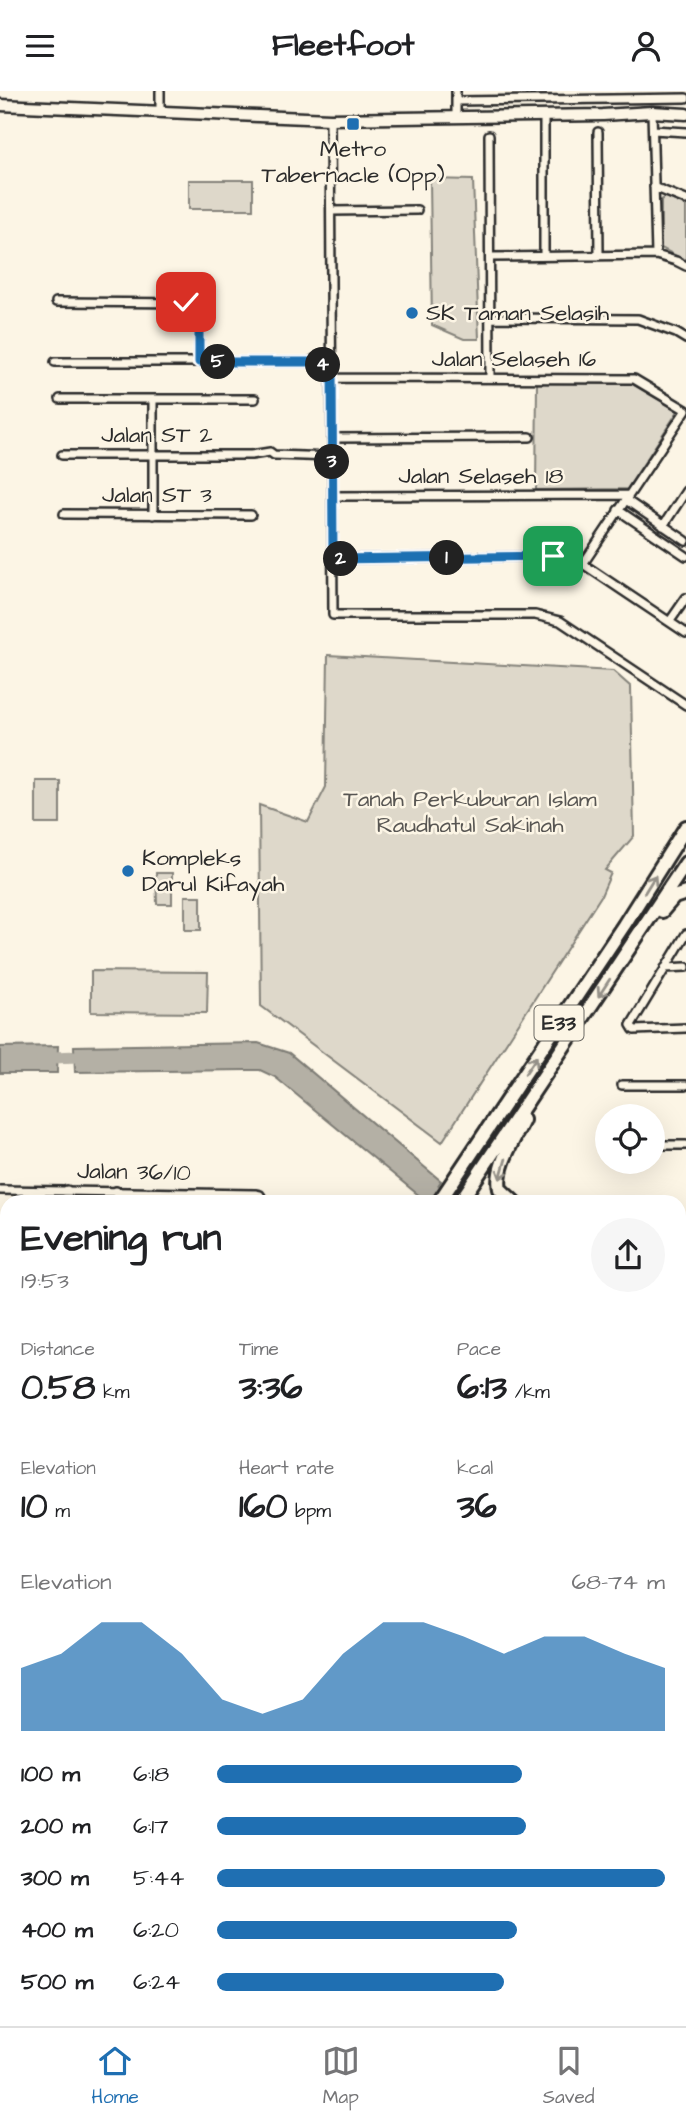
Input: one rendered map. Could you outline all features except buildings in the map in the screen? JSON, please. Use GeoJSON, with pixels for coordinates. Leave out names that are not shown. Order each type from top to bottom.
{"type":"FeatureCollection","features":[{"type":"Feature","properties":{"kind":"highway","name":"E33"},"geometry":{"type":"LineString","coordinates":[[444,1195],[625,925],[686,827]]}},
{"type":"Feature","properties":{"kind":"highway","name":"E33"},"geometry":{"type":"LineString","coordinates":[[464,1195],[686,863]]}},
{"type":"Feature","properties":{"kind":"highway"},"geometry":{"type":"LineString","coordinates":[[625,955],[674,897],[686,893]]}},
{"type":"Feature","properties":{"kind":"highway"},"geometry":{"type":"LineString","coordinates":[[506,1195],[500,1189],[501,1168],[537,1087]]}},
{"type":"Feature","properties":{"kind":"street"},"geometry":{"type":"LineString","coordinates":[[160,91],[160,113]]}},
{"type":"Feature","properties":{"kind":"street"},"geometry":{"type":"LineString","coordinates":[[456,91],[456,118]]}},
{"type":"Feature","properties":{"kind":"street"},"geometry":{"type":"LineString","coordinates":[[456,101],[686,98]]}},
{"type":"Feature","properties":{"kind":"street"},"geometry":{"type":"LineString","coordinates":[[0,106],[330,119],[544,117],[652,112],[686,114]]}},
{"type":"Feature","properties":{"kind":"street"},"geometry":{"type":"LineString","coordinates":[[652,112],[656,255]]}},
{"type":"Feature","properties":{"kind":"street"},"geometry":{"type":"LineString","coordinates":[[544,117],[544,256]]}},
{"type":"Feature","properties":{"kind":"street"},"geometry":{"type":"LineString","coordinates":[[330,119],[333,615],[535,615],[561,621],[686,705]]}},
{"type":"Feature","properties":{"kind":"street"},"geometry":{"type":"LineString","coordinates":[[653,130],[686,132]]}},
{"type":"Feature","properties":{"kind":"street"},"geometry":{"type":"LineString","coordinates":[[598,132],[599,256]]}},
{"type":"Feature","properties":{"kind":"street"},"geometry":{"type":"LineString","coordinates":[[489,135],[490,378]]}},
{"type":"Feature","properties":{"kind":"street"},"geometry":{"type":"LineString","coordinates":[[654,187],[686,200]]}},
{"type":"Feature","properties":{"kind":"street"},"geometry":{"type":"LineString","coordinates":[[331,211],[418,210]]}},
{"type":"Feature","properties":{"kind":"street"},"geometry":{"type":"LineString","coordinates":[[489,257],[656,255],[668,257],[686,266]]}},
{"type":"Feature","properties":{"kind":"street"},"geometry":{"type":"LineString","coordinates":[[56,302],[194,303],[199,308],[199,362]]}},
{"type":"Feature","properties":{"kind":"street"},"geometry":{"type":"LineString","coordinates":[[490,318],[638,319],[686,339]]}},
{"type":"Feature","properties":{"kind":"street"},"geometry":{"type":"LineString","coordinates":[[55,362],[310,362],[315,359],[332,362]]}},
{"type":"Feature","properties":{"kind":"street","name":"Jalan Selaseh 16"},"geometry":{"type":"LineString","coordinates":[[332,378],[634,379],[686,410]]}},
{"type":"Feature","properties":{"kind":"street"},"geometry":{"type":"LineString","coordinates":[[60,399],[255,399]]}},
{"type":"Feature","properties":{"kind":"street"},"geometry":{"type":"LineString","coordinates":[[153,400],[153,515]]}},
{"type":"Feature","properties":{"kind":"street"},"geometry":{"type":"LineString","coordinates":[[583,563],[686,410]]}},
{"type":"Feature","properties":{"kind":"street"},"geometry":{"type":"LineString","coordinates":[[332,437],[530,437]]}},
{"type":"Feature","properties":{"kind":"street","name":"Jalan ST 2"},"geometry":{"type":"LineString","coordinates":[[62,454],[251,454],[257,457],[271,457],[274,454],[332,457]]}},
{"type":"Feature","properties":{"kind":"street"},"geometry":{"type":"LineString","coordinates":[[663,526],[686,491]]}},
{"type":"Feature","properties":{"kind":"street","name":"Jalan Selaseh 18"},"geometry":{"type":"LineString","coordinates":[[332,496],[627,497]]}},
{"type":"Feature","properties":{"kind":"street"},"geometry":{"type":"LineString","coordinates":[[627,497],[686,541]]}},
{"type":"Feature","properties":{"kind":"street"},"geometry":{"type":"LineString","coordinates":[[618,510],[686,556]]}},
{"type":"Feature","properties":{"kind":"street","name":"Jalan ST 3"},"geometry":{"type":"LineString","coordinates":[[64,515],[251,515]]}},
{"type":"Feature","properties":{"kind":"street"},"geometry":{"type":"LineString","coordinates":[[333,559],[553,556],[583,563],[685,630]]}},
{"type":"Feature","properties":{"kind":"street"},"geometry":{"type":"LineString","coordinates":[[670,621],[686,598]]}},
{"type":"Feature","properties":{"kind":"street"},"geometry":{"type":"LineString","coordinates":[[686,934],[631,1025],[634,1030],[686,1028]]}},
{"type":"Feature","properties":{"kind":"street"},"geometry":{"type":"LineString","coordinates":[[665,968],[686,967]]}},
{"type":"Feature","properties":{"kind":"street"},"geometry":{"type":"LineString","coordinates":[[622,1085],[686,1084]]}},
{"type":"Feature","properties":{"kind":"street"},"geometry":{"type":"LineString","coordinates":[[665,1145],[686,1145]]}},
{"type":"Feature","properties":{"kind":"street","name":"Jalan 36/10"},"geometry":{"type":"LineString","coordinates":[[0,1190],[260,1195]]}},
{"type":"Feature","properties":{"kind":"street"},"geometry":{"type":"LineString","coordinates":[[67,1190],[67,1195]]}},
{"type":"Feature","properties":{"kind":"green space"},"geometry":{"type":"Polygon","coordinates":[[[430,179],[473,180],[479,339],[464,339],[432,325],[430,179]]]}},
{"type":"Feature","properties":{"kind":"green space"},"geometry":{"type":"Polygon","coordinates":[[[189,180],[253,180],[253,209],[189,209],[189,180]]]}},
{"type":"Feature","properties":{"kind":"green space"},"geometry":{"type":"Polygon","coordinates":[[[666,197],[686,206],[686,261],[661,248],[661,200],[666,197]]]}},
{"type":"Feature","properties":{"kind":"green space"},"geometry":{"type":"Polygon","coordinates":[[[537,382],[632,384],[678,411],[627,489],[536,490],[537,382]]]}},
{"type":"Feature","properties":{"kind":"green space","name":"Tanah Perkuburan Islam Raudhatul Sakinah"},"geometry":{"type":"Polygon","coordinates":[[[328,655],[613,671],[631,687],[634,836],[605,870],[611,873],[601,896],[442,1142],[261,1006],[259,805],[308,822],[326,787],[328,655]]]}},
{"type":"Feature","properties":{"kind":"green space"},"geometry":{"type":"Polygon","coordinates":[[[36,781],[60,781],[60,824],[36,824],[36,781]]]}},
{"type":"Feature","properties":{"kind":"green space"},"geometry":{"type":"Polygon","coordinates":[[[156,873],[172,873],[172,904],[157,904],[156,873]]]}},
{"type":"Feature","properties":{"kind":"green space"},"geometry":{"type":"Polygon","coordinates":[[[185,896],[201,896],[201,930],[185,930],[185,896]]]}},
{"type":"Feature","properties":{"kind":"green space"},"geometry":{"type":"Polygon","coordinates":[[[91,971],[208,972],[207,1013],[91,1012],[91,971]]]}},
{"type":"Feature","properties":{"kind":"shaded area"},"geometry":{"type":"Polygon","coordinates":[[[258,1043],[289,1053],[441,1181],[432,1195],[418,1195],[275,1077],[260,1070],[75,1072],[74,1046],[258,1043]]]}},
{"type":"Feature","properties":{"kind":"shaded area"},"geometry":{"type":"Polygon","coordinates":[[[58,1046],[57,1073],[0,1073],[0,1047],[58,1046]]]}},
{"type":"Feature","properties":{"kind":"waterway"},"geometry":{"type":"LineString","coordinates":[[41,1058],[90,1056]]}},
{"type":"Feature","properties":{"kind":"waterway"},"geometry":{"type":"LineString","coordinates":[[422,1180],[440,1195]]}},
{"type":"Feature","properties":{"kind":"place","name":"Metro Tabernacle (Opp)"},"geometry":{"type":"Point","coordinates":[353,124]}},
{"type":"Feature","properties":{"kind":"place","name":"SK Taman Selasih"},"geometry":{"type":"Point","coordinates":[412,313]}},
{"type":"Feature","properties":{"kind":"place","name":"Kompleks Darul Kifayah"},"geometry":{"type":"Point","coordinates":[128,871]}},
{"type":"Feature","properties":{"kind":"route"},"geometry":{"type":"LineString","coordinates":[[186,302],[194,303],[199,308],[199,362],[310,362],[316,365],[332,365],[333,559],[553,556]]}}]}
